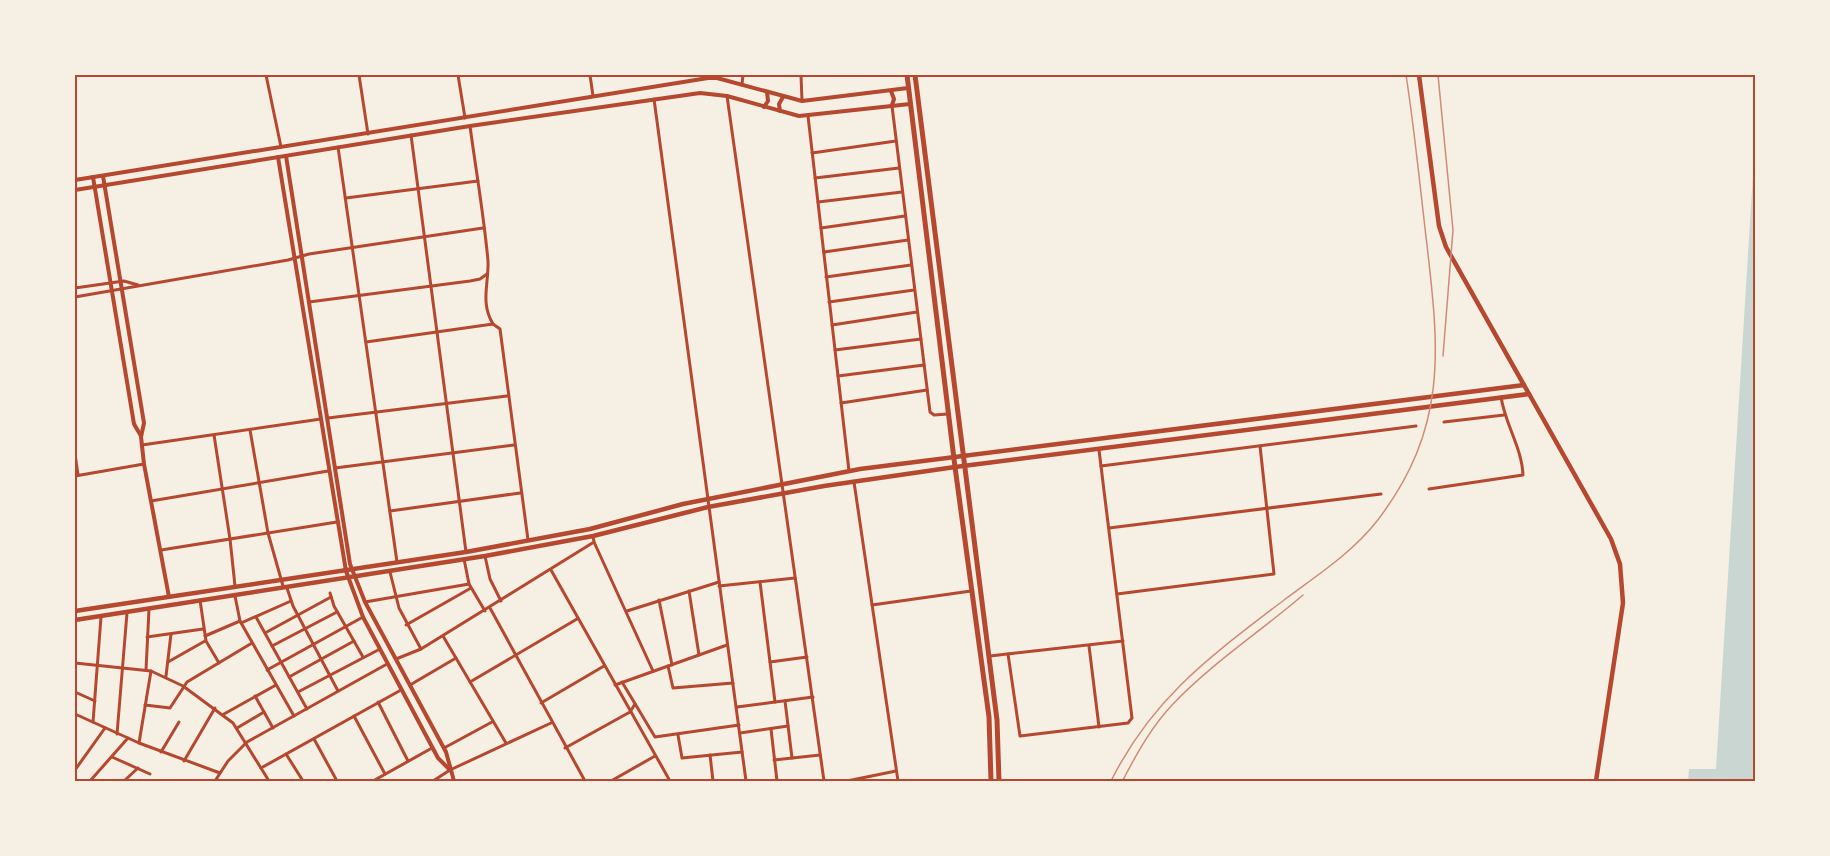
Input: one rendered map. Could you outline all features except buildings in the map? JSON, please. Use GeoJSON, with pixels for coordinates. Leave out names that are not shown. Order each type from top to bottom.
{"type":"FeatureCollection","features":[{"type":"Feature","properties":{"kind":"highway"},"geometry":{"type":"LineString","coordinates":[[907,75],[953,456],[989,717],[991,781]]}},
{"type":"Feature","properties":{"kind":"highway"},"geometry":{"type":"LineString","coordinates":[[915,75],[997,720],[999,781]]}},
{"type":"Feature","properties":{"kind":"highway"},"geometry":{"type":"LineString","coordinates":[[938,330],[946,329]]}},
{"type":"Feature","properties":{"kind":"main road"},"geometry":{"type":"LineString","coordinates":[[1419,75],[1442,237],[1611,539],[1620,564],[1623,603],[1596,781]]}},
{"type":"Feature","properties":{"kind":"main road"},"geometry":{"type":"LineString","coordinates":[[75,611],[169,597],[235,591],[353,573],[397,562],[590,529],[707,500],[849,471],[1524,385]]}},
{"type":"Feature","properties":{"kind":"main road"},"geometry":{"type":"LineString","coordinates":[[353,573],[390,572],[485,556],[593,536],[708,507],[955,466],[1529,394]]}},
{"type":"Feature","properties":{"kind":"main road"},"geometry":{"type":"LineString","coordinates":[[1278,416],[1282,420],[1280,425]]}},
{"type":"Feature","properties":{"kind":"main road"},"geometry":{"type":"LineString","coordinates":[[1147,432],[1149,442]]}},
{"type":"Feature","properties":{"kind":"main road"},"geometry":{"type":"LineString","coordinates":[[1119,435],[1121,445]]}},
{"type":"Feature","properties":{"kind":"main road"},"geometry":{"type":"LineString","coordinates":[[840,473],[838,477],[842,484]]}},
{"type":"Feature","properties":{"kind":"main road"},"geometry":{"type":"LineString","coordinates":[[821,476],[825,480],[824,486]]}},
{"type":"Feature","properties":{"kind":"main road"},"geometry":{"type":"LineString","coordinates":[[75,620],[200,600],[235,591]]}},
{"type":"Feature","properties":{"kind":"street"},"geometry":{"type":"LineString","coordinates":[[266,75],[281,147]]}},
{"type":"Feature","properties":{"kind":"street"},"geometry":{"type":"LineString","coordinates":[[359,75],[368,134]]}},
{"type":"Feature","properties":{"kind":"street"},"geometry":{"type":"LineString","coordinates":[[458,75],[465,119]]}},
{"type":"Feature","properties":{"kind":"street"},"geometry":{"type":"LineString","coordinates":[[591,75],[593,98]]}},
{"type":"Feature","properties":{"kind":"street"},"geometry":{"type":"LineString","coordinates":[[742,84],[743,75]]}},
{"type":"Feature","properties":{"kind":"street"},"geometry":{"type":"LineString","coordinates":[[801,75],[802,101]]}},
{"type":"Feature","properties":{"kind":"street"},"geometry":{"type":"LineString","coordinates":[[75,180],[559,104],[701,77],[712,76],[802,101],[908,88]]}},
{"type":"Feature","properties":{"kind":"street"},"geometry":{"type":"LineString","coordinates":[[891,91],[894,99],[892,106],[899,168],[930,412],[934,415],[948,414]]}},
{"type":"Feature","properties":{"kind":"street"},"geometry":{"type":"LineString","coordinates":[[764,106],[768,101],[767,92]]}},
{"type":"Feature","properties":{"kind":"street"},"geometry":{"type":"LineString","coordinates":[[75,190],[411,135],[700,93],[727,96],[780,111],[808,116],[910,104]]}},
{"type":"Feature","properties":{"kind":"street"},"geometry":{"type":"LineString","coordinates":[[727,96],[780,486],[824,781]]}},
{"type":"Feature","properties":{"kind":"street"},"geometry":{"type":"LineString","coordinates":[[780,111],[779,102],[784,97]]}},
{"type":"Feature","properties":{"kind":"street"},"geometry":{"type":"LineString","coordinates":[[654,99],[746,781]]}},
{"type":"Feature","properties":{"kind":"street"},"geometry":{"type":"LineString","coordinates":[[575,101],[576,110]]}},
{"type":"Feature","properties":{"kind":"street"},"geometry":{"type":"LineString","coordinates":[[559,104],[562,106],[561,112]]}},
{"type":"Feature","properties":{"kind":"street"},"geometry":{"type":"LineString","coordinates":[[808,116],[849,471]]}},
{"type":"Feature","properties":{"kind":"street"},"geometry":{"type":"LineString","coordinates":[[470,126],[483,228],[487,274],[484,286],[488,315],[493,324],[500,329],[507,396],[528,540]]}},
{"type":"Feature","properties":{"kind":"street"},"geometry":{"type":"LineString","coordinates":[[411,135],[439,333],[466,552]]}},
{"type":"Feature","properties":{"kind":"street"},"geometry":{"type":"LineString","coordinates":[[812,153],[896,141]]}},
{"type":"Feature","properties":{"kind":"street"},"geometry":{"type":"LineString","coordinates":[[338,147],[397,562]]}},
{"type":"Feature","properties":{"kind":"street"},"geometry":{"type":"LineString","coordinates":[[286,156],[334,468],[353,573],[365,602],[444,748],[454,781]]}},
{"type":"Feature","properties":{"kind":"street"},"geometry":{"type":"LineString","coordinates":[[278,157],[328,471],[347,574],[363,617],[401,690],[432,748],[441,762],[450,770]]}},
{"type":"Feature","properties":{"kind":"street"},"geometry":{"type":"LineString","coordinates":[[170,165],[172,175]]}},
{"type":"Feature","properties":{"kind":"street"},"geometry":{"type":"LineString","coordinates":[[815,178],[899,168]]}},
{"type":"Feature","properties":{"kind":"street"},"geometry":{"type":"LineString","coordinates":[[103,176],[144,423],[141,437],[144,464],[169,597]]}},
{"type":"Feature","properties":{"kind":"street"},"geometry":{"type":"LineString","coordinates":[[93,177],[134,424],[141,437]]}},
{"type":"Feature","properties":{"kind":"street"},"geometry":{"type":"LineString","coordinates":[[346,198],[478,181]]}},
{"type":"Feature","properties":{"kind":"street"},"geometry":{"type":"LineString","coordinates":[[818,202],[902,192]]}},
{"type":"Feature","properties":{"kind":"street"},"geometry":{"type":"LineString","coordinates":[[821,228],[905,216]]}},
{"type":"Feature","properties":{"kind":"street"},"geometry":{"type":"LineString","coordinates":[[75,297],[302,256],[483,228]]}},
{"type":"Feature","properties":{"kind":"street"},"geometry":{"type":"LineString","coordinates":[[824,252],[908,240]]}},
{"type":"Feature","properties":{"kind":"street"},"geometry":{"type":"LineString","coordinates":[[826,277],[911,265]]}},
{"type":"Feature","properties":{"kind":"street"},"geometry":{"type":"LineString","coordinates":[[309,302],[480,279],[487,274]]}},
{"type":"Feature","properties":{"kind":"street"},"geometry":{"type":"LineString","coordinates":[[75,288],[120,282],[139,286]]}},
{"type":"Feature","properties":{"kind":"street"},"geometry":{"type":"LineString","coordinates":[[829,302],[914,290]]}},
{"type":"Feature","properties":{"kind":"street"},"geometry":{"type":"LineString","coordinates":[[832,325],[917,312]]}},
{"type":"Feature","properties":{"kind":"street"},"geometry":{"type":"LineString","coordinates":[[366,342],[493,324]]}},
{"type":"Feature","properties":{"kind":"street"},"geometry":{"type":"LineString","coordinates":[[835,350],[921,339]]}},
{"type":"Feature","properties":{"kind":"street"},"geometry":{"type":"LineString","coordinates":[[838,376],[924,365]]}},
{"type":"Feature","properties":{"kind":"street"},"geometry":{"type":"LineString","coordinates":[[841,404],[927,390]]}},
{"type":"Feature","properties":{"kind":"street"},"geometry":{"type":"LineString","coordinates":[[142,446],[327,418],[507,396]]}},
{"type":"Feature","properties":{"kind":"street"},"geometry":{"type":"LineString","coordinates":[[1429,489],[1521,476],[1523,473],[1520,456],[1504,415],[1501,397]]}},
{"type":"Feature","properties":{"kind":"street"},"geometry":{"type":"LineString","coordinates":[[1444,422],[1504,415]]}},
{"type":"Feature","properties":{"kind":"street"},"geometry":{"type":"LineString","coordinates":[[1101,466],[1416,426]]}},
{"type":"Feature","properties":{"kind":"street"},"geometry":{"type":"LineString","coordinates":[[250,430],[268,533],[284,584],[338,691]]}},
{"type":"Feature","properties":{"kind":"street"},"geometry":{"type":"LineString","coordinates":[[214,435],[240,622],[294,716]]}},
{"type":"Feature","properties":{"kind":"street"},"geometry":{"type":"LineString","coordinates":[[334,468],[514,445]]}},
{"type":"Feature","properties":{"kind":"street"},"geometry":{"type":"LineString","coordinates":[[1117,594],[1274,574],[1260,446]]}},
{"type":"Feature","properties":{"kind":"street"},"geometry":{"type":"LineString","coordinates":[[1008,654],[1020,736],[1128,723],[1132,718],[1098,448]]}},
{"type":"Feature","properties":{"kind":"street"},"geometry":{"type":"LineString","coordinates":[[75,454],[77,475],[144,464]]}},
{"type":"Feature","properties":{"kind":"street"},"geometry":{"type":"LineString","coordinates":[[151,501],[328,471]]}},
{"type":"Feature","properties":{"kind":"street"},"geometry":{"type":"LineString","coordinates":[[854,482],[898,781]]}},
{"type":"Feature","properties":{"kind":"street"},"geometry":{"type":"LineString","coordinates":[[390,511],[520,493]]}},
{"type":"Feature","properties":{"kind":"street"},"geometry":{"type":"LineString","coordinates":[[1109,528],[1381,494]]}},
{"type":"Feature","properties":{"kind":"street"},"geometry":{"type":"LineString","coordinates":[[161,550],[337,522]]}},
{"type":"Feature","properties":{"kind":"street"},"geometry":{"type":"LineString","coordinates":[[593,536],[653,671]]}},
{"type":"Feature","properties":{"kind":"street"},"geometry":{"type":"LineString","coordinates":[[396,659],[421,649],[443,636],[594,542]]}},
{"type":"Feature","properties":{"kind":"street"},"geometry":{"type":"LineString","coordinates":[[485,556],[490,579],[501,601]]}},
{"type":"Feature","properties":{"kind":"street"},"geometry":{"type":"LineString","coordinates":[[464,559],[470,586],[485,611]]}},
{"type":"Feature","properties":{"kind":"street"},"geometry":{"type":"LineString","coordinates":[[551,570],[670,781]]}},
{"type":"Feature","properties":{"kind":"street"},"geometry":{"type":"LineString","coordinates":[[390,572],[395,598],[406,625],[421,649]]}},
{"type":"Feature","properties":{"kind":"street"},"geometry":{"type":"LineString","coordinates":[[627,611],[719,584],[795,578]]}},
{"type":"Feature","properties":{"kind":"street"},"geometry":{"type":"LineString","coordinates":[[760,582],[775,702]]}},
{"type":"Feature","properties":{"kind":"street"},"geometry":{"type":"LineString","coordinates":[[365,602],[470,586]]}},
{"type":"Feature","properties":{"kind":"street"},"geometry":{"type":"LineString","coordinates":[[406,625],[470,586]]}},
{"type":"Feature","properties":{"kind":"street"},"geometry":{"type":"LineString","coordinates":[[689,591],[699,655]]}},
{"type":"Feature","properties":{"kind":"street"},"geometry":{"type":"LineString","coordinates":[[872,605],[972,591]]}},
{"type":"Feature","properties":{"kind":"street"},"geometry":{"type":"LineString","coordinates":[[265,633],[330,595],[337,612],[363,657]]}},
{"type":"Feature","properties":{"kind":"street"},"geometry":{"type":"LineString","coordinates":[[200,600],[204,636],[219,663]]}},
{"type":"Feature","properties":{"kind":"street"},"geometry":{"type":"LineString","coordinates":[[659,600],[670,665],[671,685],[675,688],[733,683]]}},
{"type":"Feature","properties":{"kind":"street"},"geometry":{"type":"LineString","coordinates":[[204,636],[291,601]]}},
{"type":"Feature","properties":{"kind":"street"},"geometry":{"type":"LineString","coordinates":[[146,670],[149,608]]}},
{"type":"Feature","properties":{"kind":"street"},"geometry":{"type":"LineString","coordinates":[[490,608],[551,723],[585,781]]}},
{"type":"Feature","properties":{"kind":"street"},"geometry":{"type":"LineString","coordinates":[[117,734],[127,612]]}},
{"type":"Feature","properties":{"kind":"street"},"geometry":{"type":"LineString","coordinates":[[272,646],[337,612]]}},
{"type":"Feature","properties":{"kind":"street"},"geometry":{"type":"LineString","coordinates":[[93,722],[101,616]]}},
{"type":"Feature","properties":{"kind":"street"},"geometry":{"type":"LineString","coordinates":[[256,617],[307,709]]}},
{"type":"Feature","properties":{"kind":"street"},"geometry":{"type":"LineString","coordinates":[[267,670],[363,617]]}},
{"type":"Feature","properties":{"kind":"street"},"geometry":{"type":"LineString","coordinates":[[470,682],[577,619]]}},
{"type":"Feature","properties":{"kind":"street"},"geometry":{"type":"LineString","coordinates":[[147,637],[203,629]]}},
{"type":"Feature","properties":{"kind":"street"},"geometry":{"type":"LineString","coordinates":[[166,676],[171,634]]}},
{"type":"Feature","properties":{"kind":"street"},"geometry":{"type":"LineString","coordinates":[[443,636],[506,744]]}},
{"type":"Feature","properties":{"kind":"street"},"geometry":{"type":"LineString","coordinates":[[168,662],[206,641]]}},
{"type":"Feature","properties":{"kind":"street"},"geometry":{"type":"LineString","coordinates":[[289,677],[354,641]]}},
{"type":"Feature","properties":{"kind":"street"},"geometry":{"type":"LineString","coordinates":[[988,656],[1123,641]]}},
{"type":"Feature","properties":{"kind":"street"},"geometry":{"type":"LineString","coordinates":[[146,705],[170,708],[183,686],[252,643]]}},
{"type":"Feature","properties":{"kind":"street"},"geometry":{"type":"LineString","coordinates":[[615,685],[727,645]]}},
{"type":"Feature","properties":{"kind":"street"},"geometry":{"type":"LineString","coordinates":[[1089,645],[1099,727]]}},
{"type":"Feature","properties":{"kind":"street"},"geometry":{"type":"LineString","coordinates":[[297,692],[380,649]]}},
{"type":"Feature","properties":{"kind":"street"},"geometry":{"type":"LineString","coordinates":[[770,662],[807,657]]}},
{"type":"Feature","properties":{"kind":"street"},"geometry":{"type":"LineString","coordinates":[[410,685],[456,658]]}},
{"type":"Feature","properties":{"kind":"street"},"geometry":{"type":"LineString","coordinates":[[75,663],[151,671],[166,676],[183,686],[215,707],[237,728],[269,781]]}},
{"type":"Feature","properties":{"kind":"street"},"geometry":{"type":"LineString","coordinates":[[215,781],[247,742],[388,664]]}},
{"type":"Feature","properties":{"kind":"street"},"geometry":{"type":"LineString","coordinates":[[541,703],[604,666]]}},
{"type":"Feature","properties":{"kind":"street"},"geometry":{"type":"LineString","coordinates":[[139,743],[151,671]]}},
{"type":"Feature","properties":{"kind":"street"},"geometry":{"type":"LineString","coordinates":[[622,682],[655,737],[739,725]]}},
{"type":"Feature","properties":{"kind":"street"},"geometry":{"type":"LineString","coordinates":[[224,714],[276,685]]}},
{"type":"Feature","properties":{"kind":"street"},"geometry":{"type":"LineString","coordinates":[[261,768],[401,690]]}},
{"type":"Feature","properties":{"kind":"street"},"geometry":{"type":"LineString","coordinates":[[75,692],[95,701]]}},
{"type":"Feature","properties":{"kind":"street"},"geometry":{"type":"LineString","coordinates":[[255,696],[273,728]]}},
{"type":"Feature","properties":{"kind":"street"},"geometry":{"type":"LineString","coordinates":[[737,707],[813,697]]}},
{"type":"Feature","properties":{"kind":"street"},"geometry":{"type":"LineString","coordinates":[[785,701],[792,758]]}},
{"type":"Feature","properties":{"kind":"street"},"geometry":{"type":"LineString","coordinates":[[378,702],[408,761]]}},
{"type":"Feature","properties":{"kind":"street"},"geometry":{"type":"LineString","coordinates":[[565,748],[630,712],[635,704]]}},
{"type":"Feature","properties":{"kind":"street"},"geometry":{"type":"LineString","coordinates":[[184,761],[215,707]]}},
{"type":"Feature","properties":{"kind":"street"},"geometry":{"type":"LineString","coordinates":[[237,728],[264,712]]}},
{"type":"Feature","properties":{"kind":"street"},"geometry":{"type":"LineString","coordinates":[[75,714],[161,752],[220,773]]}},
{"type":"Feature","properties":{"kind":"street"},"geometry":{"type":"LineString","coordinates":[[354,716],[385,774]]}},
{"type":"Feature","properties":{"kind":"street"},"geometry":{"type":"LineString","coordinates":[[444,748],[493,721]]}},
{"type":"Feature","properties":{"kind":"street"},"geometry":{"type":"LineString","coordinates":[[161,752],[179,722]]}},
{"type":"Feature","properties":{"kind":"street"},"geometry":{"type":"LineString","coordinates":[[433,781],[450,770],[551,723]]}},
{"type":"Feature","properties":{"kind":"street"},"geometry":{"type":"LineString","coordinates":[[740,733],[788,726]]}},
{"type":"Feature","properties":{"kind":"street"},"geometry":{"type":"LineString","coordinates":[[75,770],[105,728]]}},
{"type":"Feature","properties":{"kind":"street"},"geometry":{"type":"LineString","coordinates":[[771,729],[777,781]]}},
{"type":"Feature","properties":{"kind":"street"},"geometry":{"type":"LineString","coordinates":[[678,735],[682,758],[742,752]]}},
{"type":"Feature","properties":{"kind":"street"},"geometry":{"type":"LineString","coordinates":[[90,781],[128,738]]}},
{"type":"Feature","properties":{"kind":"street"},"geometry":{"type":"LineString","coordinates":[[314,739],[338,781]]}},
{"type":"Feature","properties":{"kind":"street"},"geometry":{"type":"LineString","coordinates":[[373,781],[432,748]]}},
{"type":"Feature","properties":{"kind":"street"},"geometry":{"type":"LineString","coordinates":[[286,754],[303,781]]}},
{"type":"Feature","properties":{"kind":"street"},"geometry":{"type":"LineString","coordinates":[[774,760],[821,754]]}},
{"type":"Feature","properties":{"kind":"street"},"geometry":{"type":"LineString","coordinates":[[710,755],[713,781]]}},
{"type":"Feature","properties":{"kind":"street"},"geometry":{"type":"LineString","coordinates":[[612,781],[655,756]]}},
{"type":"Feature","properties":{"kind":"street"},"geometry":{"type":"LineString","coordinates":[[112,757],[150,774]]}},
{"type":"Feature","properties":{"kind":"street"},"geometry":{"type":"LineString","coordinates":[[124,781],[138,768]]}},
{"type":"Feature","properties":{"kind":"street"},"geometry":{"type":"LineString","coordinates":[[847,781],[896,771]]}},
{"type":"Feature","properties":{"kind":"shaded area"},"geometry":{"type":"Polygon","coordinates":[[[1755,142],[1755,781],[1688,781],[1689,769],[1716,769],[1755,142]]]}},
{"type":"Feature","properties":{"kind":"railway"},"geometry":{"type":"LineString","coordinates":[[1111,781],[1127,751],[1145,725],[1186,680],[1232,640],[1333,564],[1367,533],[1401,485],[1418,450],[1429,415],[1434,380],[1434,308],[1406,75]]}},
{"type":"Feature","properties":{"kind":"railway"},"geometry":{"type":"LineString","coordinates":[[1438,75],[1453,230],[1443,356]]}},
{"type":"Feature","properties":{"kind":"railway"},"geometry":{"type":"LineString","coordinates":[[1123,780],[1139,750],[1165,712],[1220,661],[1303,595]]}}]}
